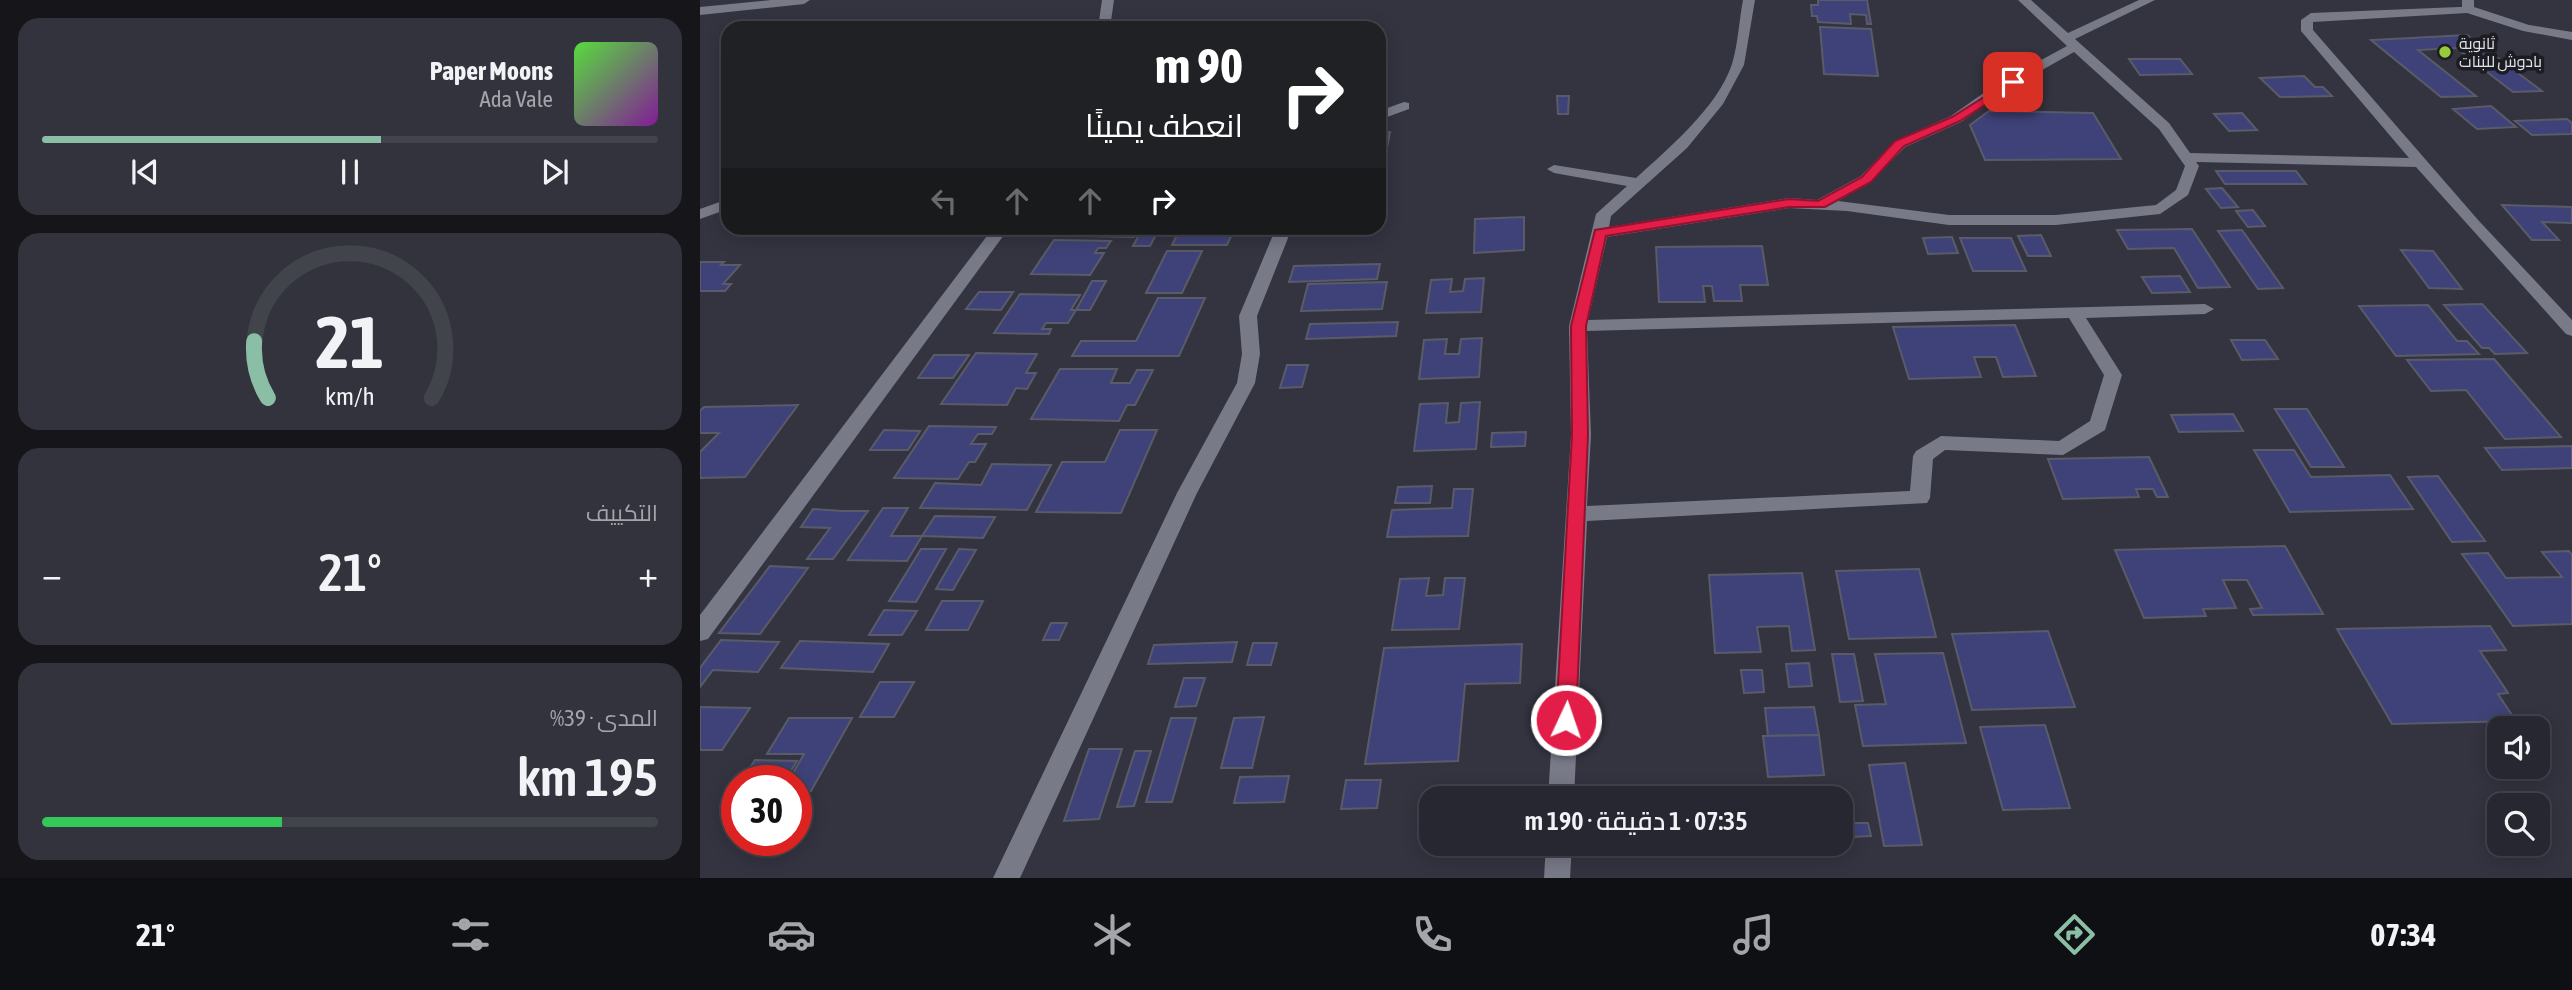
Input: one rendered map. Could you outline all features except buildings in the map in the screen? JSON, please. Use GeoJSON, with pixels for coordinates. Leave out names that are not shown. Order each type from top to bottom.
{"type":"FeatureCollection","features":[{"type":"Feature","properties":{"kind":"street"},"geometry":{"type":"LineString","coordinates":[[700,11],[804,0]]}},
{"type":"Feature","properties":{"kind":"street"},"geometry":{"type":"LineString","coordinates":[[1105,21],[1108,0]]}},
{"type":"Feature","properties":{"kind":"street"},"geometry":{"type":"LineString","coordinates":[[1563,786],[1580,435],[1578,326],[1604,214],[1682,145],[1716,104],[1738,65],[1749,0]]}},
{"type":"Feature","properties":{"kind":"street"},"geometry":{"type":"LineString","coordinates":[[1600,233],[1789,203],[1949,220],[2056,220],[2160,209],[2183,192],[2192,166],[2164,126],[2024,0]]}},
{"type":"Feature","properties":{"kind":"street"},"geometry":{"type":"LineString","coordinates":[[1821,205],[1866,179],[1900,144],[1956,119],[2070,43],[2149,0]]}},
{"type":"Feature","properties":{"kind":"street"},"geometry":{"type":"LineString","coordinates":[[2570,326],[2420,163],[2307,31],[2306,20],[2315,16],[2459,11],[2468,4],[2527,28],[2572,36]]}},
{"type":"Feature","properties":{"kind":"street"},"geometry":{"type":"LineString","coordinates":[[1386,113],[1404,106]]}},
{"type":"Feature","properties":{"kind":"street"},"geometry":{"type":"LineString","coordinates":[[2186,158],[2420,163]]}},
{"type":"Feature","properties":{"kind":"street"},"geometry":{"type":"LineString","coordinates":[[1555,169],[1637,183]]}},
{"type":"Feature","properties":{"kind":"street"},"geometry":{"type":"LineString","coordinates":[[700,214],[721,206]]}},
{"type":"Feature","properties":{"kind":"street"},"geometry":{"type":"LineString","coordinates":[[700,632],[996,235]]}},
{"type":"Feature","properties":{"kind":"street"},"geometry":{"type":"LineString","coordinates":[[1006,878],[1187,493],[1246,383],[1251,354],[1248,316],[1281,235]]}},
{"type":"Feature","properties":{"kind":"street"},"geometry":{"type":"LineString","coordinates":[[1578,326],[2205,309]]}},
{"type":"Feature","properties":{"kind":"street"},"geometry":{"type":"LineString","coordinates":[[1576,514],[1920,498],[1923,456],[1941,443],[2063,449],[2098,425],[2113,374],[2075,313]]}},
{"type":"Feature","properties":{"kind":"street"},"geometry":{"type":"LineString","coordinates":[[1557,878],[1558,856]]}},
{"type":"Feature","properties":{"kind":"place","name":"ثانوية بادوش للبنات"},"geometry":{"type":"Point","coordinates":[2445,52]}},
{"type":"Feature","properties":{"kind":"route"},"geometry":{"type":"LineString","coordinates":[[1566,720],[1580,435],[1578,326],[1600,233],[1789,203],[1821,205],[1866,179],[1900,144],[1956,119],[2013,82]]}}]}
